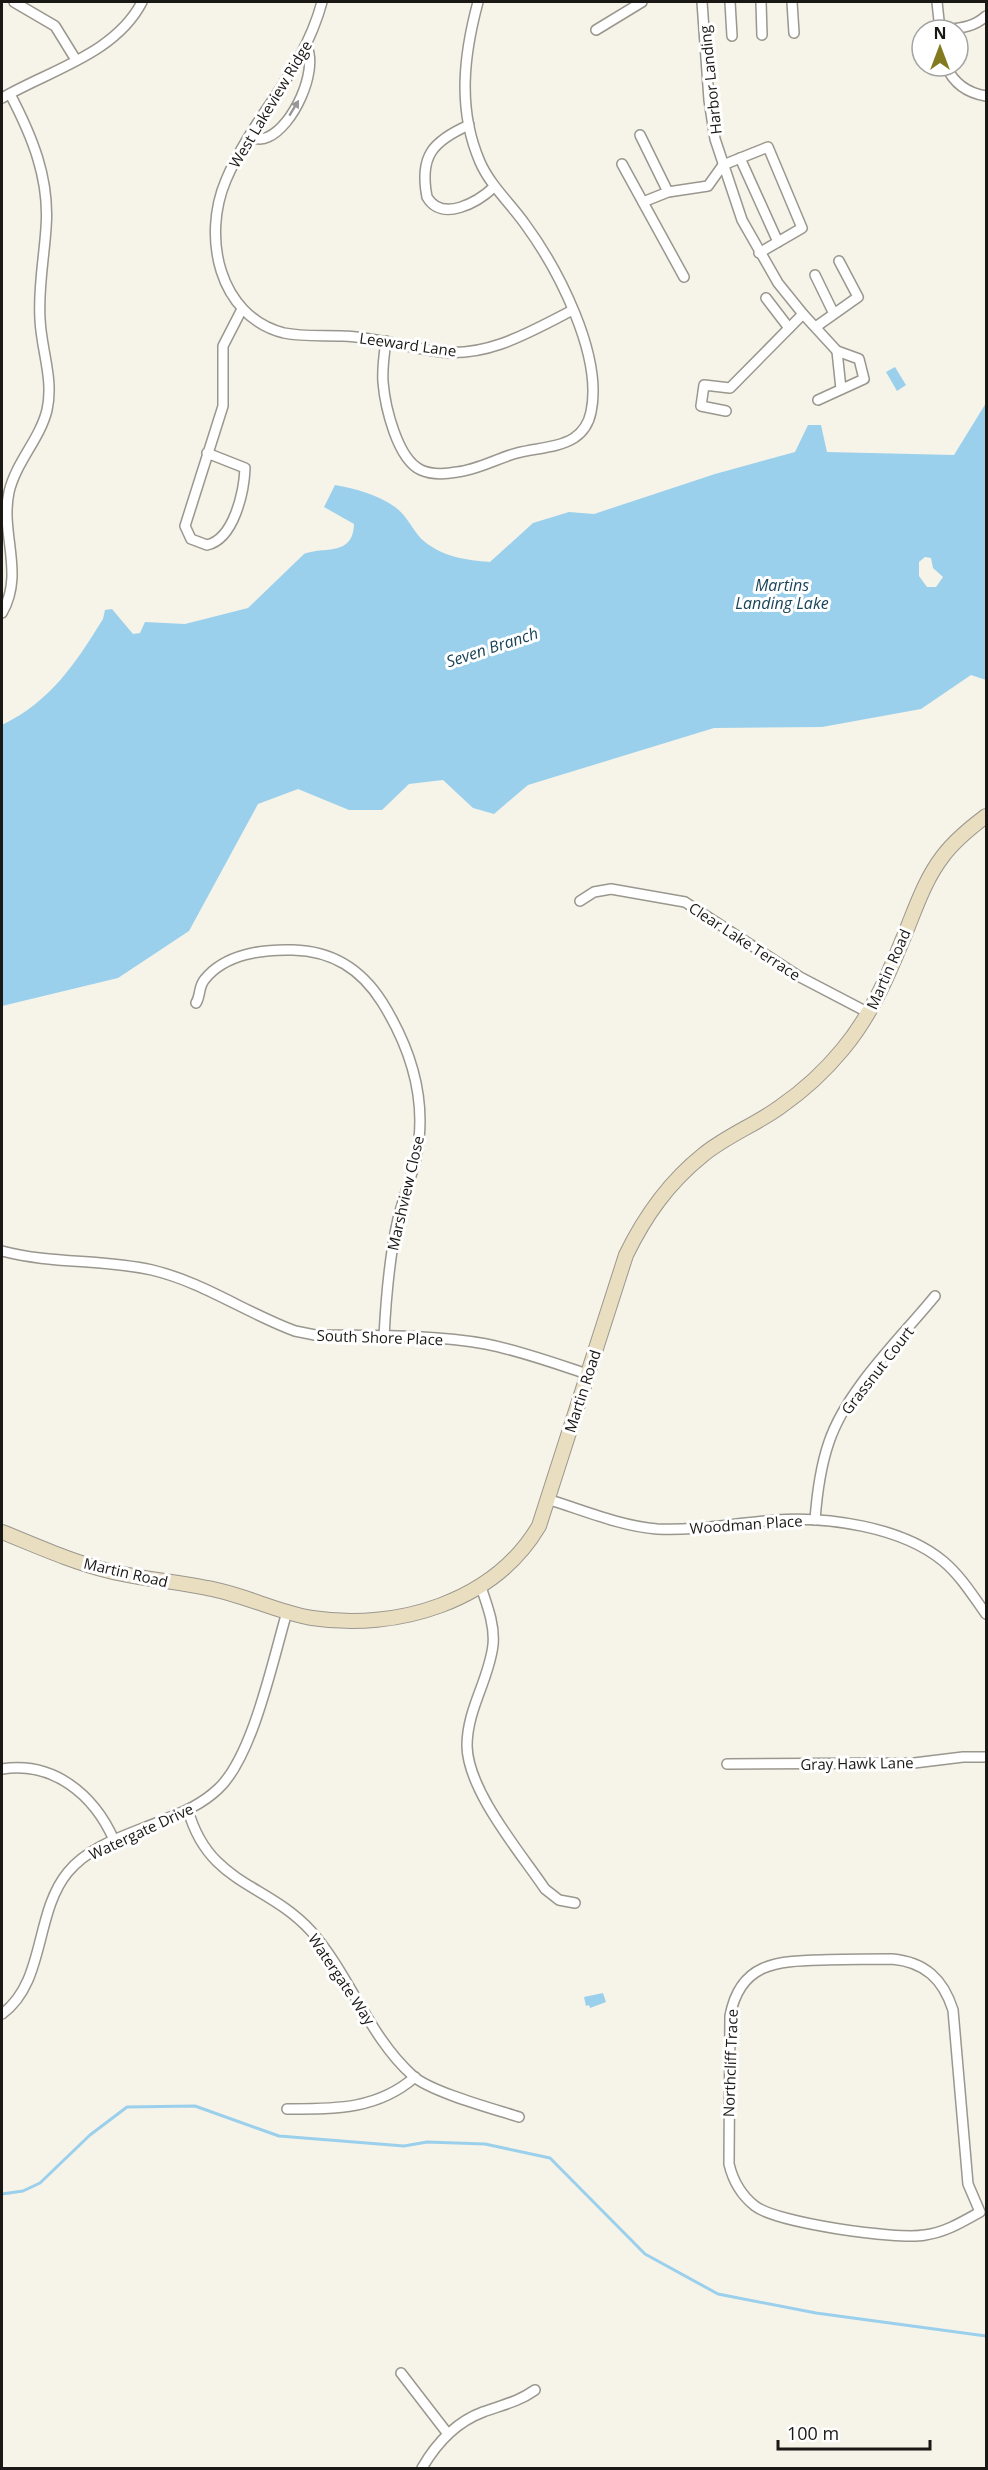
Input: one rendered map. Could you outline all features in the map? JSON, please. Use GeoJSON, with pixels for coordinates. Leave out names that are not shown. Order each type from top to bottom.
{"type":"FeatureCollection","features":[{"type":"Feature","properties":{"kind":"street"},"geometry":{"type":"LineString","coordinates":[[14,2],[55,26],[76,60]]}},
{"type":"Feature","properties":{"kind":"street"},"geometry":{"type":"LineString","coordinates":[[2,613],[10,594],[14,567],[7,519],[9,493],[16,471],[43,423],[49,395],[39,300],[46,228],[45,188],[34,143],[6,96],[76,60],[119,32],[142,2]]}},
{"type":"Feature","properties":{"kind":"street","name":"West Lakeview Ridge"},"geometry":{"type":"LineString","coordinates":[[242,309],[222,277],[215,231],[225,182],[307,47],[322,2]]}},
{"type":"Feature","properties":{"kind":"street"},"geometry":{"type":"LineString","coordinates":[[386,341],[383,384],[402,453],[412,464],[423,471],[459,472],[518,453],[559,444],[574,438],[585,428],[591,410],[592,369],[586,341],[573,310],[536,240],[494,187],[480,162],[469,125],[464,93],[465,59],[478,2]]}},
{"type":"Feature","properties":{"kind":"street"},"geometry":{"type":"LineString","coordinates":[[596,30],[642,2]]}},
{"type":"Feature","properties":{"kind":"street","name":"Harbor Landing"},"geometry":{"type":"LineString","coordinates":[[702,2],[709,100],[715,139],[742,220],[778,283],[803,314],[817,326],[837,351],[859,359],[864,379],[818,400]]}},
{"type":"Feature","properties":{"kind":"street"},"geometry":{"type":"LineString","coordinates":[[730,2],[732,36]]}},
{"type":"Feature","properties":{"kind":"street"},"geometry":{"type":"LineString","coordinates":[[761,2],[762,35]]}},
{"type":"Feature","properties":{"kind":"street"},"geometry":{"type":"LineString","coordinates":[[792,2],[794,33]]}},
{"type":"Feature","properties":{"kind":"street"},"geometry":{"type":"LineString","coordinates":[[937,2],[940,18]]}},
{"type":"Feature","properties":{"kind":"street"},"geometry":{"type":"LineString","coordinates":[[970,25],[987,16]]}},
{"type":"Feature","properties":{"kind":"street"},"geometry":{"type":"LineString","coordinates":[[250,138],[262,139],[272,136],[293,110],[311,69],[311,57],[307,47]]}},
{"type":"Feature","properties":{"kind":"street"},"geometry":{"type":"LineString","coordinates":[[953,78],[964,89],[987,96]]}},
{"type":"Feature","properties":{"kind":"street"},"geometry":{"type":"LineString","coordinates":[[469,125],[445,136],[432,148],[428,163],[427,197],[436,207],[449,210],[476,201],[494,187]]}},
{"type":"Feature","properties":{"kind":"street"},"geometry":{"type":"LineString","coordinates":[[640,135],[668,192]]}},
{"type":"Feature","properties":{"kind":"street"},"geometry":{"type":"LineString","coordinates":[[643,202],[668,192],[708,186],[723,165],[768,147],[802,228],[759,253]]}},
{"type":"Feature","properties":{"kind":"street"},"geometry":{"type":"LineString","coordinates":[[740,158],[778,242]]}},
{"type":"Feature","properties":{"kind":"street"},"geometry":{"type":"LineString","coordinates":[[622,164],[684,277]]}},
{"type":"Feature","properties":{"kind":"street"},"geometry":{"type":"LineString","coordinates":[[817,326],[833,312],[858,297],[840,261]]}},
{"type":"Feature","properties":{"kind":"street"},"geometry":{"type":"LineString","coordinates":[[815,275],[833,312]]}},
{"type":"Feature","properties":{"kind":"street"},"geometry":{"type":"LineString","coordinates":[[766,298],[789,328]]}},
{"type":"Feature","properties":{"kind":"street"},"geometry":{"type":"LineString","coordinates":[[207,453],[245,468],[244,486],[228,528],[220,540],[207,545],[191,538],[185,526],[207,453],[223,406],[223,346],[242,309]]}},
{"type":"Feature","properties":{"kind":"street","name":"Leeward Lane"},"geometry":{"type":"LineString","coordinates":[[242,309],[262,324],[284,333],[358,336],[440,352],[477,351],[508,342],[573,310]]}},
{"type":"Feature","properties":{"kind":"street"},"geometry":{"type":"LineString","coordinates":[[726,411],[701,406],[704,385],[730,388],[803,314]]}},
{"type":"Feature","properties":{"kind":"street"},"geometry":{"type":"LineString","coordinates":[[837,351],[841,390]]}},
{"type":"Feature","properties":{"kind":"street","name":"Martin Road"},"geometry":{"type":"LineString","coordinates":[[2,1532],[107,1571],[209,1588],[287,1612],[335,1620],[382,1619],[443,1606],[481,1587],[526,1547],[539,1526],[626,1255],[659,1198],[703,1155],[779,1108],[812,1082],[844,1048],[869,1013],[933,870],[957,840],[987,816]]}},
{"type":"Feature","properties":{"kind":"street","name":"Clear Lake Terrace"},"geometry":{"type":"LineString","coordinates":[[580,901],[594,892],[611,890],[685,902],[800,977],[869,1013]]}},
{"type":"Feature","properties":{"kind":"street","name":"Marshview Close"},"geometry":{"type":"LineString","coordinates":[[196,1003],[205,979],[232,960],[264,950],[306,950],[333,957],[357,971],[373,988],[395,1023],[415,1072],[420,1124],[416,1157],[391,1254],[384,1337]]}},
{"type":"Feature","properties":{"kind":"street","name":"South Shore Place"},"geometry":{"type":"LineString","coordinates":[[2,1251],[56,1261],[121,1266],[175,1276],[295,1331],[315,1335],[444,1339],[486,1344],[524,1353],[587,1374]]}},
{"type":"Feature","properties":{"kind":"street","name":"Grassnut Court"},"geometry":{"type":"LineString","coordinates":[[815,1520],[822,1466],[839,1419],[858,1390],[935,1296]]}},
{"type":"Feature","properties":{"kind":"street","name":"Woodman Place"},"geometry":{"type":"LineString","coordinates":[[548,1499],[614,1520],[657,1529],[696,1528],[777,1520],[815,1520],[850,1525],[902,1537],[925,1548],[957,1575],[987,1614]]}},
{"type":"Feature","properties":{"kind":"street"},"geometry":{"type":"LineString","coordinates":[[481,1587],[491,1620],[493,1643],[489,1664],[468,1722],[467,1748],[471,1772],[480,1793],[545,1889],[559,1900],[575,1903]]}},
{"type":"Feature","properties":{"kind":"street","name":"Watergate Drive"},"geometry":{"type":"LineString","coordinates":[[2,2014],[17,1998],[28,1978],[47,1910],[58,1886],[82,1859],[114,1840],[188,1810],[220,1787],[241,1758],[287,1612]]}},
{"type":"Feature","properties":{"kind":"street","name":"Gray Hawk Lane"},"geometry":{"type":"LineString","coordinates":[[727,1764],[914,1763],[963,1757],[987,1757]]}},
{"type":"Feature","properties":{"kind":"street"},"geometry":{"type":"LineString","coordinates":[[2,1769],[41,1771],[72,1785],[97,1809],[114,1840]]}},
{"type":"Feature","properties":{"kind":"street","name":"Watergate Way"},"geometry":{"type":"LineString","coordinates":[[188,1810],[200,1840],[216,1863],[234,1878],[287,1909],[313,1933],[388,2046],[414,2077],[453,2096],[519,2117]]}},
{"type":"Feature","properties":{"kind":"street","name":"Northcliff Trace"},"geometry":{"type":"LineString","coordinates":[[892,1959],[917,1964],[937,1977],[947,1992],[953,2010],[968,2184],[983,2216],[941,2232],[904,2236],[792,2220],[766,2213],[746,2198],[732,2177],[727,2151],[730,2016],[736,1994],[748,1978],[764,1966],[784,1960],[892,1959]]}},
{"type":"Feature","properties":{"kind":"street"},"geometry":{"type":"LineString","coordinates":[[287,2109],[363,2105],[384,2098],[414,2077]]}},
{"type":"Feature","properties":{"kind":"street"},"geometry":{"type":"LineString","coordinates":[[401,2373],[448,2434]]}},
{"type":"Feature","properties":{"kind":"street"},"geometry":{"type":"LineString","coordinates":[[422,2469],[432,2451],[448,2434],[474,2415],[513,2403],[535,2390]]}},
{"type":"Feature","properties":{"kind":"water"},"geometry":{"type":"Polygon","coordinates":[[[895,367],[906,385],[897,391],[886,372],[895,367]]]}},
{"type":"Feature","properties":{"kind":"water","name":"Martins Landing Lake"},"geometry":{"type":"Polygon","coordinates":[[[986,403],[986,680],[971,675],[921,709],[822,727],[714,728],[528,785],[494,814],[473,808],[443,780],[409,784],[382,810],[349,810],[298,789],[258,804],[189,931],[118,978],[2,1006],[2,725],[35,705],[60,680],[93,635],[103,619],[105,610],[112,609],[133,634],[140,633],[145,622],[185,624],[248,608],[304,554],[343,546],[349,541],[354,524],[324,507],[335,485],[351,488],[388,502],[404,516],[421,539],[440,551],[464,559],[490,562],[533,523],[569,512],[594,514],[715,474],[795,452],[808,425],[821,425],[827,452],[954,455],[986,403]],[[925,557],[919,562],[919,576],[927,587],[936,587],[943,577],[933,568],[931,558],[925,557]]]}},
{"type":"Feature","properties":{"kind":"water"},"geometry":{"type":"Polygon","coordinates":[[[603,1993],[606,2002],[590,2008],[589,2005],[586,2006],[584,1997],[603,1993]]]}},
{"type":"Feature","properties":{"kind":"waterway"},"geometry":{"type":"LineString","coordinates":[[2,2194],[23,2191],[40,2183],[90,2135],[127,2107],[195,2106],[279,2136],[404,2146],[427,2142],[485,2144],[550,2158],[645,2254],[718,2294],[816,2313],[986,2336]]}},
{"type":"Feature","properties":{"kind":"water label","name":"Seven Branch"},"geometry":{"type":"Point","coordinates":[492,647]}}]}
